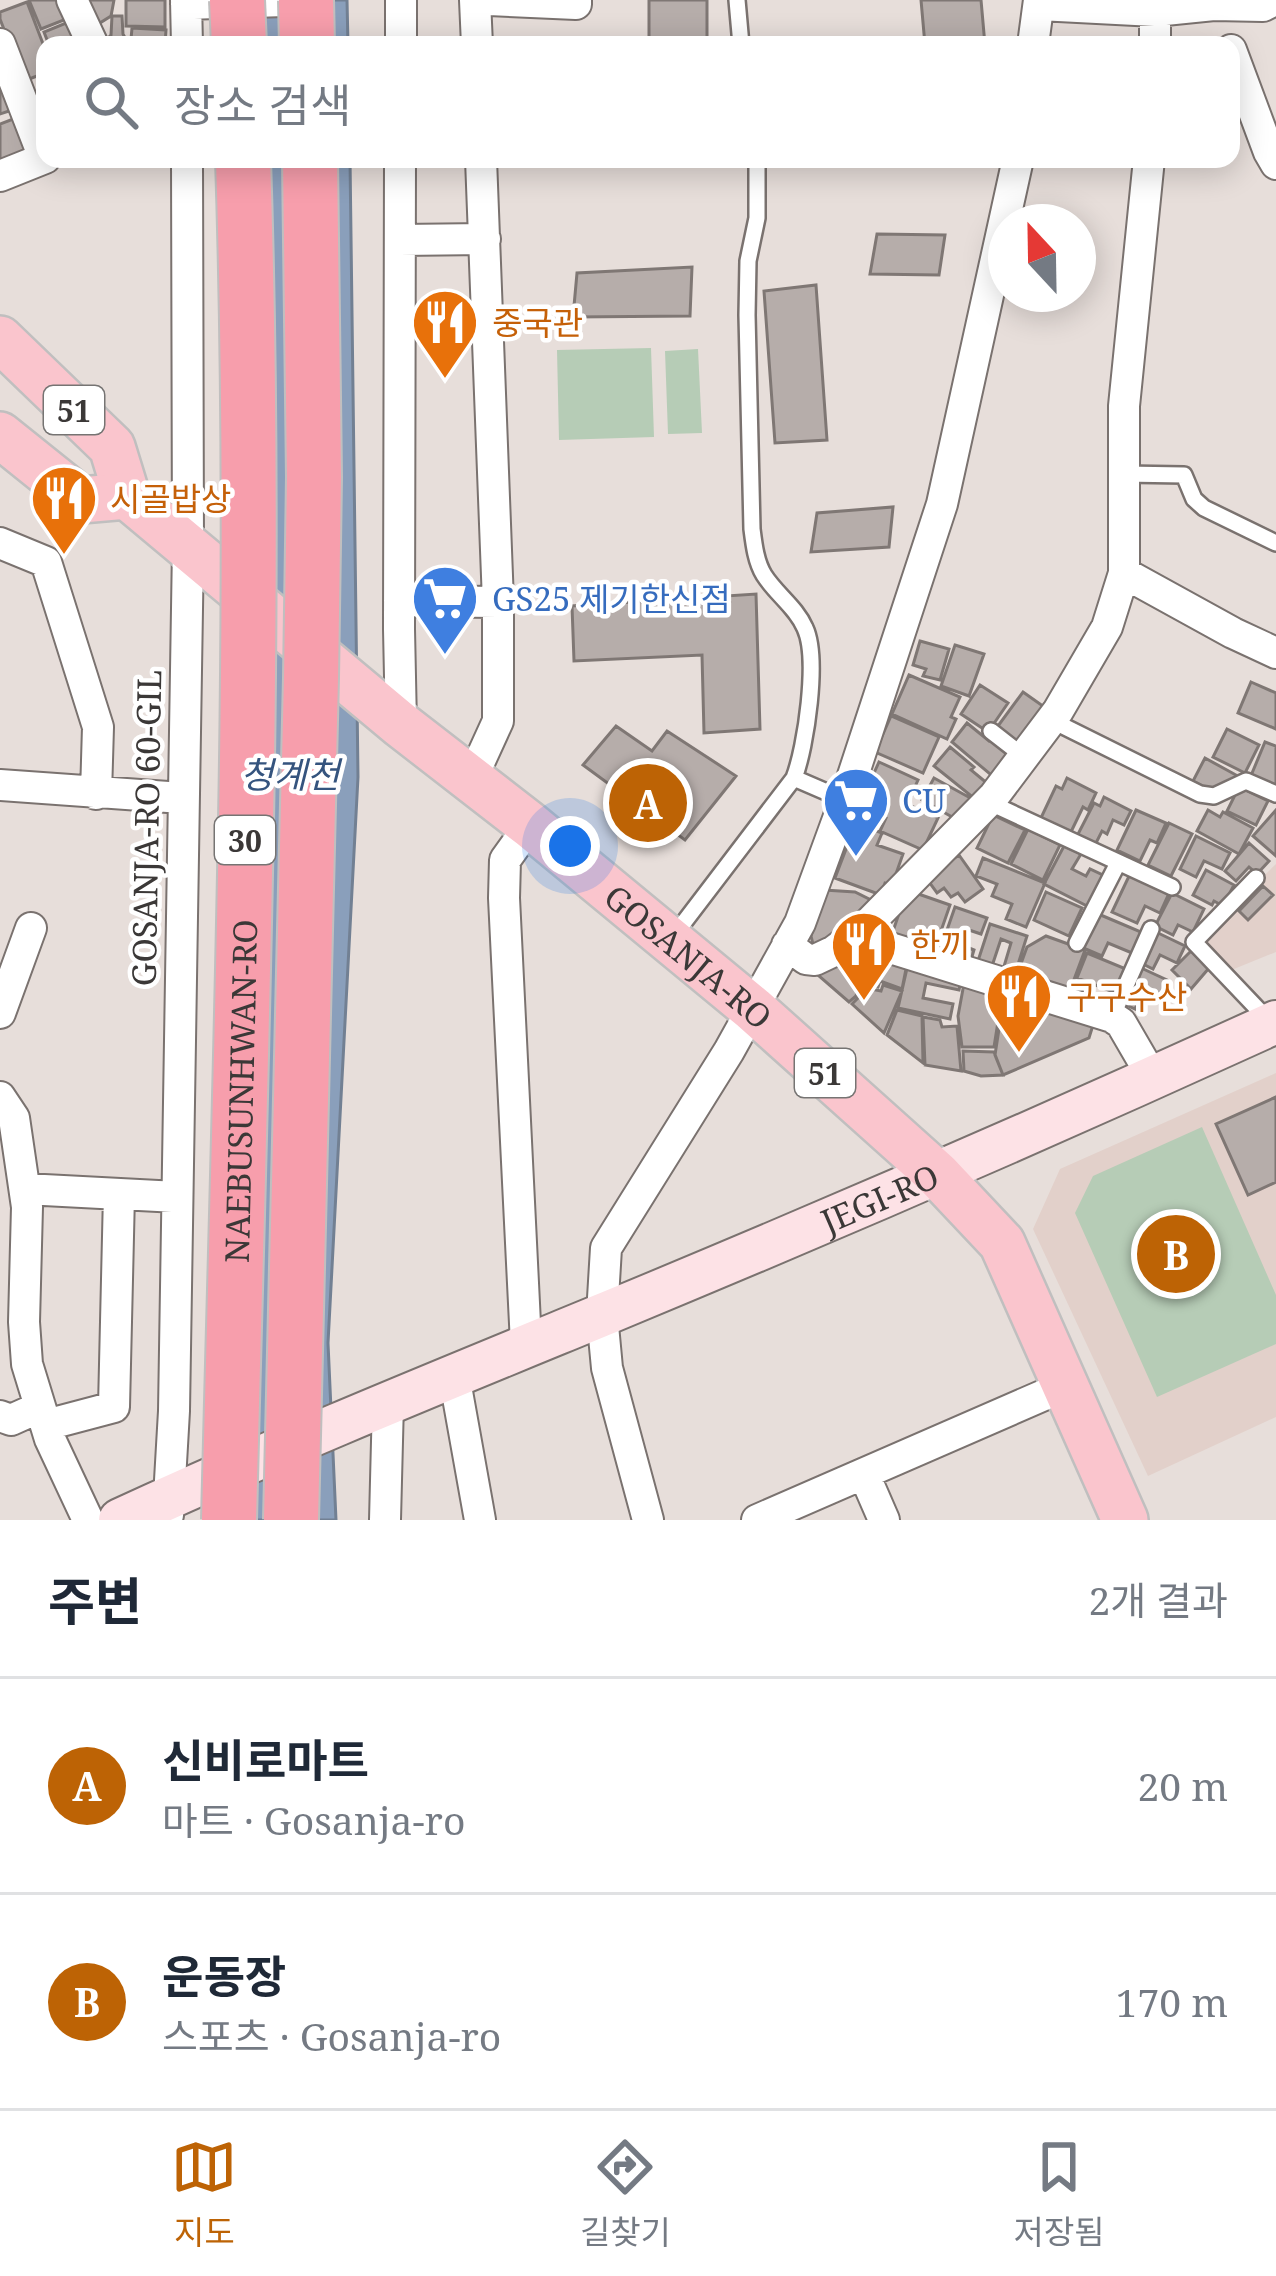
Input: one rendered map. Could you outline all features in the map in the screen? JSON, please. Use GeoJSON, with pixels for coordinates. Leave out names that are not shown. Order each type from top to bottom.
{"type":"FeatureCollection","features":[{"type":"Feature","properties":{"kind":"highway"},"geometry":{"type":"LineString","coordinates":[[306,0],[307,36]]}},
{"type":"Feature","properties":{"kind":"highway"},"geometry":{"type":"LineString","coordinates":[[202,2],[231,36]]}},
{"type":"Feature","properties":{"kind":"highway","name":"NAEBUSUNHWAN-RO"},"geometry":{"type":"LineString","coordinates":[[188,1507],[245,853],[249,356],[243,168]]}},
{"type":"Feature","properties":{"kind":"highway","name":"NAEBUSUNHWAN-RO"},"geometry":{"type":"LineString","coordinates":[[291,1520],[313,521],[310,168]]}},
{"type":"Feature","properties":{"kind":"main road","name":"GOSANJA-RO"},"geometry":{"type":"LineString","coordinates":[[0,339],[112,448],[127,496],[753,1009],[937,1174],[1002,1243],[1125,1520]]}},
{"type":"Feature","properties":{"kind":"main road","name":"51"},"geometry":{"type":"LineString","coordinates":[[0,435],[81,500],[127,496]]}},
{"type":"Feature","properties":{"kind":"main road","name":"JEGI-RO"},"geometry":{"type":"LineString","coordinates":[[188,1507],[380,1405],[937,1174],[1274,1023]]}},
{"type":"Feature","properties":{"kind":"main road"},"geometry":{"type":"LineString","coordinates":[[120,1520],[188,1507]]}},
{"type":"Feature","properties":{"kind":"street"},"geometry":{"type":"LineString","coordinates":[[72,0],[89,36]]}},
{"type":"Feature","properties":{"kind":"street"},"geometry":{"type":"LineString","coordinates":[[190,36],[202,2],[315,0]]}},
{"type":"Feature","properties":{"kind":"street"},"geometry":{"type":"LineString","coordinates":[[401,0],[401,36]]}},
{"type":"Feature","properties":{"kind":"street"},"geometry":{"type":"LineString","coordinates":[[475,0],[477,36]]}},
{"type":"Feature","properties":{"kind":"street"},"geometry":{"type":"LineString","coordinates":[[489,0],[576,4],[576,0]]}},
{"type":"Feature","properties":{"kind":"street"},"geometry":{"type":"LineString","coordinates":[[1035,36],[1039,2],[1263,6],[1275,0]]}},
{"type":"Feature","properties":{"kind":"street"},"geometry":{"type":"LineString","coordinates":[[1214,5],[1226,36]]}},
{"type":"Feature","properties":{"kind":"street"},"geometry":{"type":"LineString","coordinates":[[0,44],[36,135]]}},
{"type":"Feature","properties":{"kind":"street"},"geometry":{"type":"LineString","coordinates":[[1240,74],[1276,164]]}},
{"type":"Feature","properties":{"kind":"street"},"geometry":{"type":"LineString","coordinates":[[0,176],[36,162]]}},
{"type":"Feature","properties":{"kind":"street","name":"GOSANJA-RO 60-GIL"},"geometry":{"type":"LineString","coordinates":[[187,168],[188,547],[174,1411],[188,1507]]}},
{"type":"Feature","properties":{"kind":"street"},"geometry":{"type":"LineString","coordinates":[[400,168],[401,725]]}},
{"type":"Feature","properties":{"kind":"street"},"geometry":{"type":"LineString","coordinates":[[472,778],[498,722],[482,168]]}},
{"type":"Feature","properties":{"kind":"street"},"geometry":{"type":"LineString","coordinates":[[648,1520],[607,1368],[602,1315],[606,1248],[729,1051],[800,923],[942,504],[1016,168]]}},
{"type":"Feature","properties":{"kind":"street"},"geometry":{"type":"LineString","coordinates":[[787,945],[815,960],[855,937],[988,802],[1051,720],[1107,627],[1124,573],[1124,406],[1148,168]]}},
{"type":"Feature","properties":{"kind":"street"},"geometry":{"type":"LineString","coordinates":[[400,240],[485,239]]}},
{"type":"Feature","properties":{"kind":"street"},"geometry":{"type":"LineString","coordinates":[[0,543],[46,562],[98,727],[96,794]]}},
{"type":"Feature","properties":{"kind":"street"},"geometry":{"type":"LineString","coordinates":[[1124,573],[1276,653]]}},
{"type":"Feature","properties":{"kind":"street"},"geometry":{"type":"LineString","coordinates":[[399,601],[498,602]]}},
{"type":"Feature","properties":{"kind":"street"},"geometry":{"type":"LineString","coordinates":[[0,785],[182,799]]}},
{"type":"Feature","properties":{"kind":"street"},"geometry":{"type":"LineString","coordinates":[[526,1344],[504,898],[505,860],[530,825]]}},
{"type":"Feature","properties":{"kind":"street"},"geometry":{"type":"LineString","coordinates":[[0,1013],[31,928]]}},
{"type":"Feature","properties":{"kind":"street"},"geometry":{"type":"LineString","coordinates":[[855,937],[1112,1017],[1153,1078]]}},
{"type":"Feature","properties":{"kind":"street"},"geometry":{"type":"LineString","coordinates":[[0,1097],[14,1118],[27,1207],[27,1364],[43,1416],[88,1520]]}},
{"type":"Feature","properties":{"kind":"street"},"geometry":{"type":"LineString","coordinates":[[25,1189],[177,1197]]}},
{"type":"Feature","properties":{"kind":"street"},"geometry":{"type":"LineString","coordinates":[[0,1416],[11,1420],[114,1407],[119,1194]]}},
{"type":"Feature","properties":{"kind":"street"},"geometry":{"type":"LineString","coordinates":[[454,1375],[480,1520]]}},
{"type":"Feature","properties":{"kind":"street"},"geometry":{"type":"LineString","coordinates":[[761,1520],[1067,1385]]}},
{"type":"Feature","properties":{"kind":"street"},"geometry":{"type":"LineString","coordinates":[[380,1405],[385,1520]]}},
{"type":"Feature","properties":{"kind":"street"},"geometry":{"type":"LineString","coordinates":[[864,1474],[884,1520]]}},
{"type":"Feature","properties":{"kind":"lane"},"geometry":{"type":"LineString","coordinates":[[737,0],[740,36]]}},
{"type":"Feature","properties":{"kind":"lane"},"geometry":{"type":"LineString","coordinates":[[670,940],[794,778],[808,719],[808,632],[763,574],[752,530],[747,315],[757,168]]}},
{"type":"Feature","properties":{"kind":"lane"},"geometry":{"type":"LineString","coordinates":[[1124,474],[1184,476],[1198,504],[1276,543]]}},
{"type":"Feature","properties":{"kind":"lane"},"geometry":{"type":"LineString","coordinates":[[1051,720],[1201,794],[1214,796],[1246,781],[1276,794]]}},
{"type":"Feature","properties":{"kind":"lane"},"geometry":{"type":"LineString","coordinates":[[991,731],[1024,757]]}},
{"type":"Feature","properties":{"kind":"lane"},"geometry":{"type":"LineString","coordinates":[[794,778],[844,800]]}},
{"type":"Feature","properties":{"kind":"lane"},"geometry":{"type":"LineString","coordinates":[[988,802],[1172,887]]}},
{"type":"Feature","properties":{"kind":"lane"},"geometry":{"type":"LineString","coordinates":[[1077,943],[1118,863]]}},
{"type":"Feature","properties":{"kind":"lane"},"geometry":{"type":"LineString","coordinates":[[1256,878],[1194,942],[1274,1023]]}},
{"type":"Feature","properties":{"kind":"lane"},"geometry":{"type":"LineString","coordinates":[[1112,1017],[1151,929]]}},
{"type":"Feature","properties":{"kind":"shaded area"},"geometry":{"type":"Polygon","coordinates":[[[1276,864],[1276,952],[1229,971],[1198,940],[1276,864]]]}},
{"type":"Feature","properties":{"kind":"shaded area"},"geometry":{"type":"Polygon","coordinates":[[[1276,1073],[1276,1417],[1148,1476],[1033,1229],[1060,1169],[1276,1073]]]}},
{"type":"Feature","properties":{"kind":"green space"},"geometry":{"type":"Polygon","coordinates":[[[651,348],[654,437],[559,440],[557,350],[651,348]]]}},
{"type":"Feature","properties":{"kind":"green space"},"geometry":{"type":"Polygon","coordinates":[[[698,349],[702,433],[668,434],[665,351],[698,349]]]}},
{"type":"Feature","properties":{"kind":"green space"},"geometry":{"type":"Polygon","coordinates":[[[1202,1127],[1276,1295],[1276,1344],[1157,1397],[1075,1213],[1093,1176],[1202,1127]]]}},
{"type":"Feature","properties":{"kind":"water"},"geometry":{"type":"Polygon","coordinates":[[[214,0],[347,0],[348,36],[215,36],[214,0]]]}},
{"type":"Feature","properties":{"kind":"water","name":"청계천"},"geometry":{"type":"Polygon","coordinates":[[[220,168],[350,168],[358,777],[328,1343],[336,1520],[211,1520],[230,420],[220,168]]]}},
{"type":"Feature","properties":{"kind":"building"},"geometry":{"type":"Polygon","coordinates":[[[29,0],[62,0],[69,18],[41,29],[29,0]]]}},
{"type":"Feature","properties":{"kind":"building"},"geometry":{"type":"Polygon","coordinates":[[[83,0],[114,0],[111,16],[95,26],[83,0]]]}},
{"type":"Feature","properties":{"kind":"building"},"geometry":{"type":"Polygon","coordinates":[[[126,0],[165,0],[165,27],[126,26],[126,0]]]}},
{"type":"Feature","properties":{"kind":"building"},"geometry":{"type":"Polygon","coordinates":[[[649,0],[707,0],[707,36],[649,36],[649,0]]]}},
{"type":"Feature","properties":{"kind":"building"},"geometry":{"type":"Polygon","coordinates":[[[921,0],[981,0],[984,36],[924,36],[921,0]]]}},
{"type":"Feature","properties":{"kind":"building"},"geometry":{"type":"Polygon","coordinates":[[[27,2],[40,36],[36,36],[36,76],[24,81],[0,12],[27,2]]]}},
{"type":"Feature","properties":{"kind":"building"},"geometry":{"type":"Polygon","coordinates":[[[112,16],[122,16],[124,36],[111,35],[112,16]]]}},
{"type":"Feature","properties":{"kind":"building"},"geometry":{"type":"Polygon","coordinates":[[[71,21],[77,36],[46,36],[44,32],[71,21]]]}},
{"type":"Feature","properties":{"kind":"building"},"geometry":{"type":"Polygon","coordinates":[[[132,28],[166,30],[166,36],[131,36],[132,28]]]}},
{"type":"Feature","properties":{"kind":"building"},"geometry":{"type":"Polygon","coordinates":[[[0,82],[12,110],[0,114],[0,82]]]}},
{"type":"Feature","properties":{"kind":"building"},"geometry":{"type":"Polygon","coordinates":[[[21,116],[34,149],[0,172],[0,124],[21,116]]]}},
{"type":"Feature","properties":{"kind":"building"},"geometry":{"type":"Polygon","coordinates":[[[877,234],[945,235],[939,275],[870,274],[877,234]]]}},
{"type":"Feature","properties":{"kind":"building"},"geometry":{"type":"Polygon","coordinates":[[[692,267],[690,316],[573,317],[577,273],[692,267]]]}},
{"type":"Feature","properties":{"kind":"building"},"geometry":{"type":"Polygon","coordinates":[[[816,285],[827,440],[775,443],[764,291],[816,285]]]}},
{"type":"Feature","properties":{"kind":"building"},"geometry":{"type":"Polygon","coordinates":[[[893,507],[889,547],[811,552],[817,513],[893,507]]]}},
{"type":"Feature","properties":{"kind":"building"},"geometry":{"type":"Polygon","coordinates":[[[756,594],[760,729],[704,733],[702,655],[574,661],[572,606],[756,594]]]}},
{"type":"Feature","properties":{"kind":"building"},"geometry":{"type":"Polygon","coordinates":[[[920,641],[949,649],[940,680],[923,676],[926,669],[913,665],[920,641]]]}},
{"type":"Feature","properties":{"kind":"building"},"geometry":{"type":"Polygon","coordinates":[[[955,645],[984,654],[969,696],[941,686],[955,645]]]}},
{"type":"Feature","properties":{"kind":"building"},"geometry":{"type":"Polygon","coordinates":[[[909,675],[960,697],[947,739],[892,714],[909,675]]]}},
{"type":"Feature","properties":{"kind":"building"},"geometry":{"type":"Polygon","coordinates":[[[1251,682],[1276,693],[1276,729],[1238,713],[1251,682]]]}},
{"type":"Feature","properties":{"kind":"building"},"geometry":{"type":"Polygon","coordinates":[[[980,685],[1008,703],[988,732],[961,714],[980,685]]]}},
{"type":"Feature","properties":{"kind":"building"},"geometry":{"type":"Polygon","coordinates":[[[1023,692],[1050,711],[1022,750],[995,730],[1023,692]]]}},
{"type":"Feature","properties":{"kind":"building"},"geometry":{"type":"Polygon","coordinates":[[[891,716],[939,737],[923,773],[875,752],[891,716]]]}},
{"type":"Feature","properties":{"kind":"building"},"geometry":{"type":"Polygon","coordinates":[[[967,723],[1016,756],[996,779],[952,742],[967,723]]]}},
{"type":"Feature","properties":{"kind":"building"},"geometry":{"type":"Polygon","coordinates":[[[616,726],[652,751],[667,731],[736,776],[685,840],[583,765],[616,726]]]}},
{"type":"Feature","properties":{"kind":"building"},"geometry":{"type":"Polygon","coordinates":[[[1227,729],[1259,745],[1245,773],[1213,757],[1227,729]]]}},
{"type":"Feature","properties":{"kind":"building"},"geometry":{"type":"Polygon","coordinates":[[[1265,742],[1276,746],[1276,786],[1250,778],[1265,742]]]}},
{"type":"Feature","properties":{"kind":"building"},"geometry":{"type":"Polygon","coordinates":[[[950,747],[988,784],[975,799],[934,766],[950,747]]]}},
{"type":"Feature","properties":{"kind":"building"},"geometry":{"type":"Polygon","coordinates":[[[1205,758],[1236,775],[1233,781],[1210,790],[1193,781],[1205,758]]]}},
{"type":"Feature","properties":{"kind":"building"},"geometry":{"type":"Polygon","coordinates":[[[879,762],[918,780],[907,804],[938,818],[923,850],[880,831],[886,818],[859,806],[879,762]]]}},
{"type":"Feature","properties":{"kind":"building"},"geometry":{"type":"Polygon","coordinates":[[[934,778],[974,800],[961,822],[922,800],[934,778]]]}},
{"type":"Feature","properties":{"kind":"building"},"geometry":{"type":"Polygon","coordinates":[[[1067,778],[1096,793],[1069,836],[1039,822],[1056,786],[1062,789],[1067,778]]]}},
{"type":"Feature","properties":{"kind":"building"},"geometry":{"type":"Polygon","coordinates":[[[1239,787],[1268,801],[1256,825],[1227,811],[1239,787]]]}},
{"type":"Feature","properties":{"kind":"building"},"geometry":{"type":"Polygon","coordinates":[[[1104,797],[1131,811],[1124,825],[1113,820],[1095,845],[1077,836],[1094,803],[1100,806],[1104,797]]]}},
{"type":"Feature","properties":{"kind":"building"},"geometry":{"type":"Polygon","coordinates":[[[1136,810],[1166,823],[1157,843],[1150,840],[1140,861],[1117,850],[1136,810]]]}},
{"type":"Feature","properties":{"kind":"building"},"geometry":{"type":"Polygon","coordinates":[[[1208,810],[1220,817],[1223,812],[1253,828],[1239,854],[1197,831],[1208,810]]]}},
{"type":"Feature","properties":{"kind":"building"},"geometry":{"type":"Polygon","coordinates":[[[1276,810],[1276,856],[1253,836],[1276,810]]]}},
{"type":"Feature","properties":{"kind":"building"},"geometry":{"type":"Polygon","coordinates":[[[993,815],[1025,830],[1008,863],[977,848],[993,815]]]}},
{"type":"Feature","properties":{"kind":"building"},"geometry":{"type":"Polygon","coordinates":[[[856,823],[882,833],[877,845],[903,854],[892,885],[885,883],[881,895],[835,878],[856,823]]]}},
{"type":"Feature","properties":{"kind":"building"},"geometry":{"type":"Polygon","coordinates":[[[1169,823],[1192,834],[1171,876],[1148,865],[1169,823]]]}},
{"type":"Feature","properties":{"kind":"building"},"geometry":{"type":"Polygon","coordinates":[[[1028,829],[1060,845],[1043,880],[1011,864],[1028,829]]]}},
{"type":"Feature","properties":{"kind":"building"},"geometry":{"type":"Polygon","coordinates":[[[1196,836],[1230,853],[1222,869],[1204,861],[1196,877],[1180,869],[1196,836]]]}},
{"type":"Feature","properties":{"kind":"building"},"geometry":{"type":"Polygon","coordinates":[[[1249,843],[1269,861],[1257,874],[1249,867],[1236,881],[1225,871],[1249,843]]]}},
{"type":"Feature","properties":{"kind":"building"},"geometry":{"type":"Polygon","coordinates":[[[1064,846],[1081,854],[1072,869],[1086,876],[1090,869],[1107,877],[1091,908],[1044,884],[1064,846]]]}},
{"type":"Feature","properties":{"kind":"building"},"geometry":{"type":"Polygon","coordinates":[[[959,855],[983,889],[965,902],[958,893],[951,897],[944,888],[937,893],[924,875],[959,855]]]}},
{"type":"Feature","properties":{"kind":"building"},"geometry":{"type":"Polygon","coordinates":[[[983,858],[1045,883],[1026,927],[1006,919],[1012,904],[992,896],[997,884],[976,876],[983,858]]]}},
{"type":"Feature","properties":{"kind":"building"},"geometry":{"type":"Polygon","coordinates":[[[1206,870],[1234,885],[1223,906],[1193,895],[1206,870]]]}},
{"type":"Feature","properties":{"kind":"building"},"geometry":{"type":"Polygon","coordinates":[[[1130,874],[1170,891],[1160,913],[1145,906],[1137,923],[1112,912],[1130,874]]]}},
{"type":"Feature","properties":{"kind":"building"},"geometry":{"type":"Polygon","coordinates":[[[1263,886],[1273,895],[1248,920],[1239,911],[1263,886]]]}},
{"type":"Feature","properties":{"kind":"building"},"geometry":{"type":"Polygon","coordinates":[[[824,890],[855,892],[879,904],[814,948],[811,936],[824,890]]]}},
{"type":"Feature","properties":{"kind":"building"},"geometry":{"type":"Polygon","coordinates":[[[907,890],[950,905],[934,951],[891,937],[907,890]]]}},
{"type":"Feature","properties":{"kind":"building"},"geometry":{"type":"Polygon","coordinates":[[[1046,892],[1082,908],[1069,936],[1034,920],[1046,892]]]}},
{"type":"Feature","properties":{"kind":"building"},"geometry":{"type":"Polygon","coordinates":[[[1172,893],[1204,909],[1193,932],[1178,925],[1173,935],[1155,926],[1172,893]]]}},
{"type":"Feature","properties":{"kind":"building"},"geometry":{"type":"Polygon","coordinates":[[[955,907],[987,918],[981,934],[969,930],[964,946],[974,950],[969,967],[939,953],[955,907]]]}},
{"type":"Feature","properties":{"kind":"building"},"geometry":{"type":"Polygon","coordinates":[[[1096,913],[1141,932],[1132,953],[1108,943],[1102,956],[1081,947],[1096,913]]]}},
{"type":"Feature","properties":{"kind":"building"},"geometry":{"type":"Polygon","coordinates":[[[990,924],[1027,936],[1014,977],[1002,973],[1011,943],[1001,939],[990,972],[976,967],[990,924]]]}},
{"type":"Feature","properties":{"kind":"building"},"geometry":{"type":"Polygon","coordinates":[[[1156,932],[1185,946],[1177,963],[1160,955],[1153,969],[1141,963],[1156,932]]]}},
{"type":"Feature","properties":{"kind":"building"},"geometry":{"type":"Polygon","coordinates":[[[1046,936],[1085,950],[1066,1001],[1014,983],[1027,947],[1046,936]]]}},
{"type":"Feature","properties":{"kind":"building"},"geometry":{"type":"Polygon","coordinates":[[[1191,951],[1209,968],[1191,989],[1172,970],[1191,951]]]}},
{"type":"Feature","properties":{"kind":"building"},"geometry":{"type":"Polygon","coordinates":[[[1087,953],[1126,969],[1116,993],[1077,978],[1087,953]]]}},
{"type":"Feature","properties":{"kind":"building"},"geometry":{"type":"Polygon","coordinates":[[[844,955],[865,957],[856,996],[849,1002],[812,970],[844,955]]]}},
{"type":"Feature","properties":{"kind":"building"},"geometry":{"type":"Polygon","coordinates":[[[867,957],[907,964],[902,989],[880,981],[878,987],[861,983],[867,957]]]}},
{"type":"Feature","properties":{"kind":"building"},"geometry":{"type":"Polygon","coordinates":[[[908,964],[962,976],[959,990],[926,983],[923,998],[953,1004],[950,1019],[898,1008],[908,964]]]}},
{"type":"Feature","properties":{"kind":"building"},"geometry":{"type":"Polygon","coordinates":[[[1139,967],[1167,980],[1161,994],[1145,986],[1135,1009],[1122,1003],[1139,967]]]}},
{"type":"Feature","properties":{"kind":"building"},"geometry":{"type":"Polygon","coordinates":[[[965,978],[1003,990],[994,1047],[962,1047],[958,1016],[965,978]]]}},
{"type":"Feature","properties":{"kind":"building"},"geometry":{"type":"Polygon","coordinates":[[[883,985],[902,991],[884,1033],[852,1004],[861,987],[881,991],[883,985]]]}},
{"type":"Feature","properties":{"kind":"building"},"geometry":{"type":"Polygon","coordinates":[[[1005,990],[1094,1022],[1089,1038],[1003,1075],[995,1055],[1005,990]]]}},
{"type":"Feature","properties":{"kind":"building"},"geometry":{"type":"Polygon","coordinates":[[[897,1010],[922,1016],[923,1063],[887,1035],[897,1010]]]}},
{"type":"Feature","properties":{"kind":"building"},"geometry":{"type":"Polygon","coordinates":[[[923,1017],[940,1020],[942,1027],[957,1026],[961,1071],[925,1065],[923,1017]]]}},
{"type":"Feature","properties":{"kind":"building"},"geometry":{"type":"Polygon","coordinates":[[[963,1051],[994,1052],[1003,1075],[964,1071],[963,1051]]]}},
{"type":"Feature","properties":{"kind":"building"},"geometry":{"type":"Polygon","coordinates":[[[1276,1097],[1276,1182],[1248,1195],[1216,1124],[1276,1097]]]}},
{"type":"Feature","properties":{"kind":"place","name":"중국관"},"geometry":{"type":"Point","coordinates":[445,381]}},
{"type":"Feature","properties":{"kind":"place","name":"시골밥상"},"geometry":{"type":"Point","coordinates":[64,557]}},
{"type":"Feature","properties":{"kind":"place","name":"GS25 제기한신점"},"geometry":{"type":"Point","coordinates":[445,657]}},
{"type":"Feature","properties":{"kind":"place","name":"신비로마트"},"geometry":{"type":"Point","coordinates":[648,803]}},
{"type":"Feature","properties":{"kind":"place","name":"CU"},"geometry":{"type":"Point","coordinates":[856,859]}},
{"type":"Feature","properties":{"kind":"place","name":"한끼"},"geometry":{"type":"Point","coordinates":[864,1003]}},
{"type":"Feature","properties":{"kind":"place","name":"구구수산"},"geometry":{"type":"Point","coordinates":[1019,1055]}},
{"type":"Feature","properties":{"kind":"place","name":"운동장"},"geometry":{"type":"Point","coordinates":[1176,1254]}}]}
